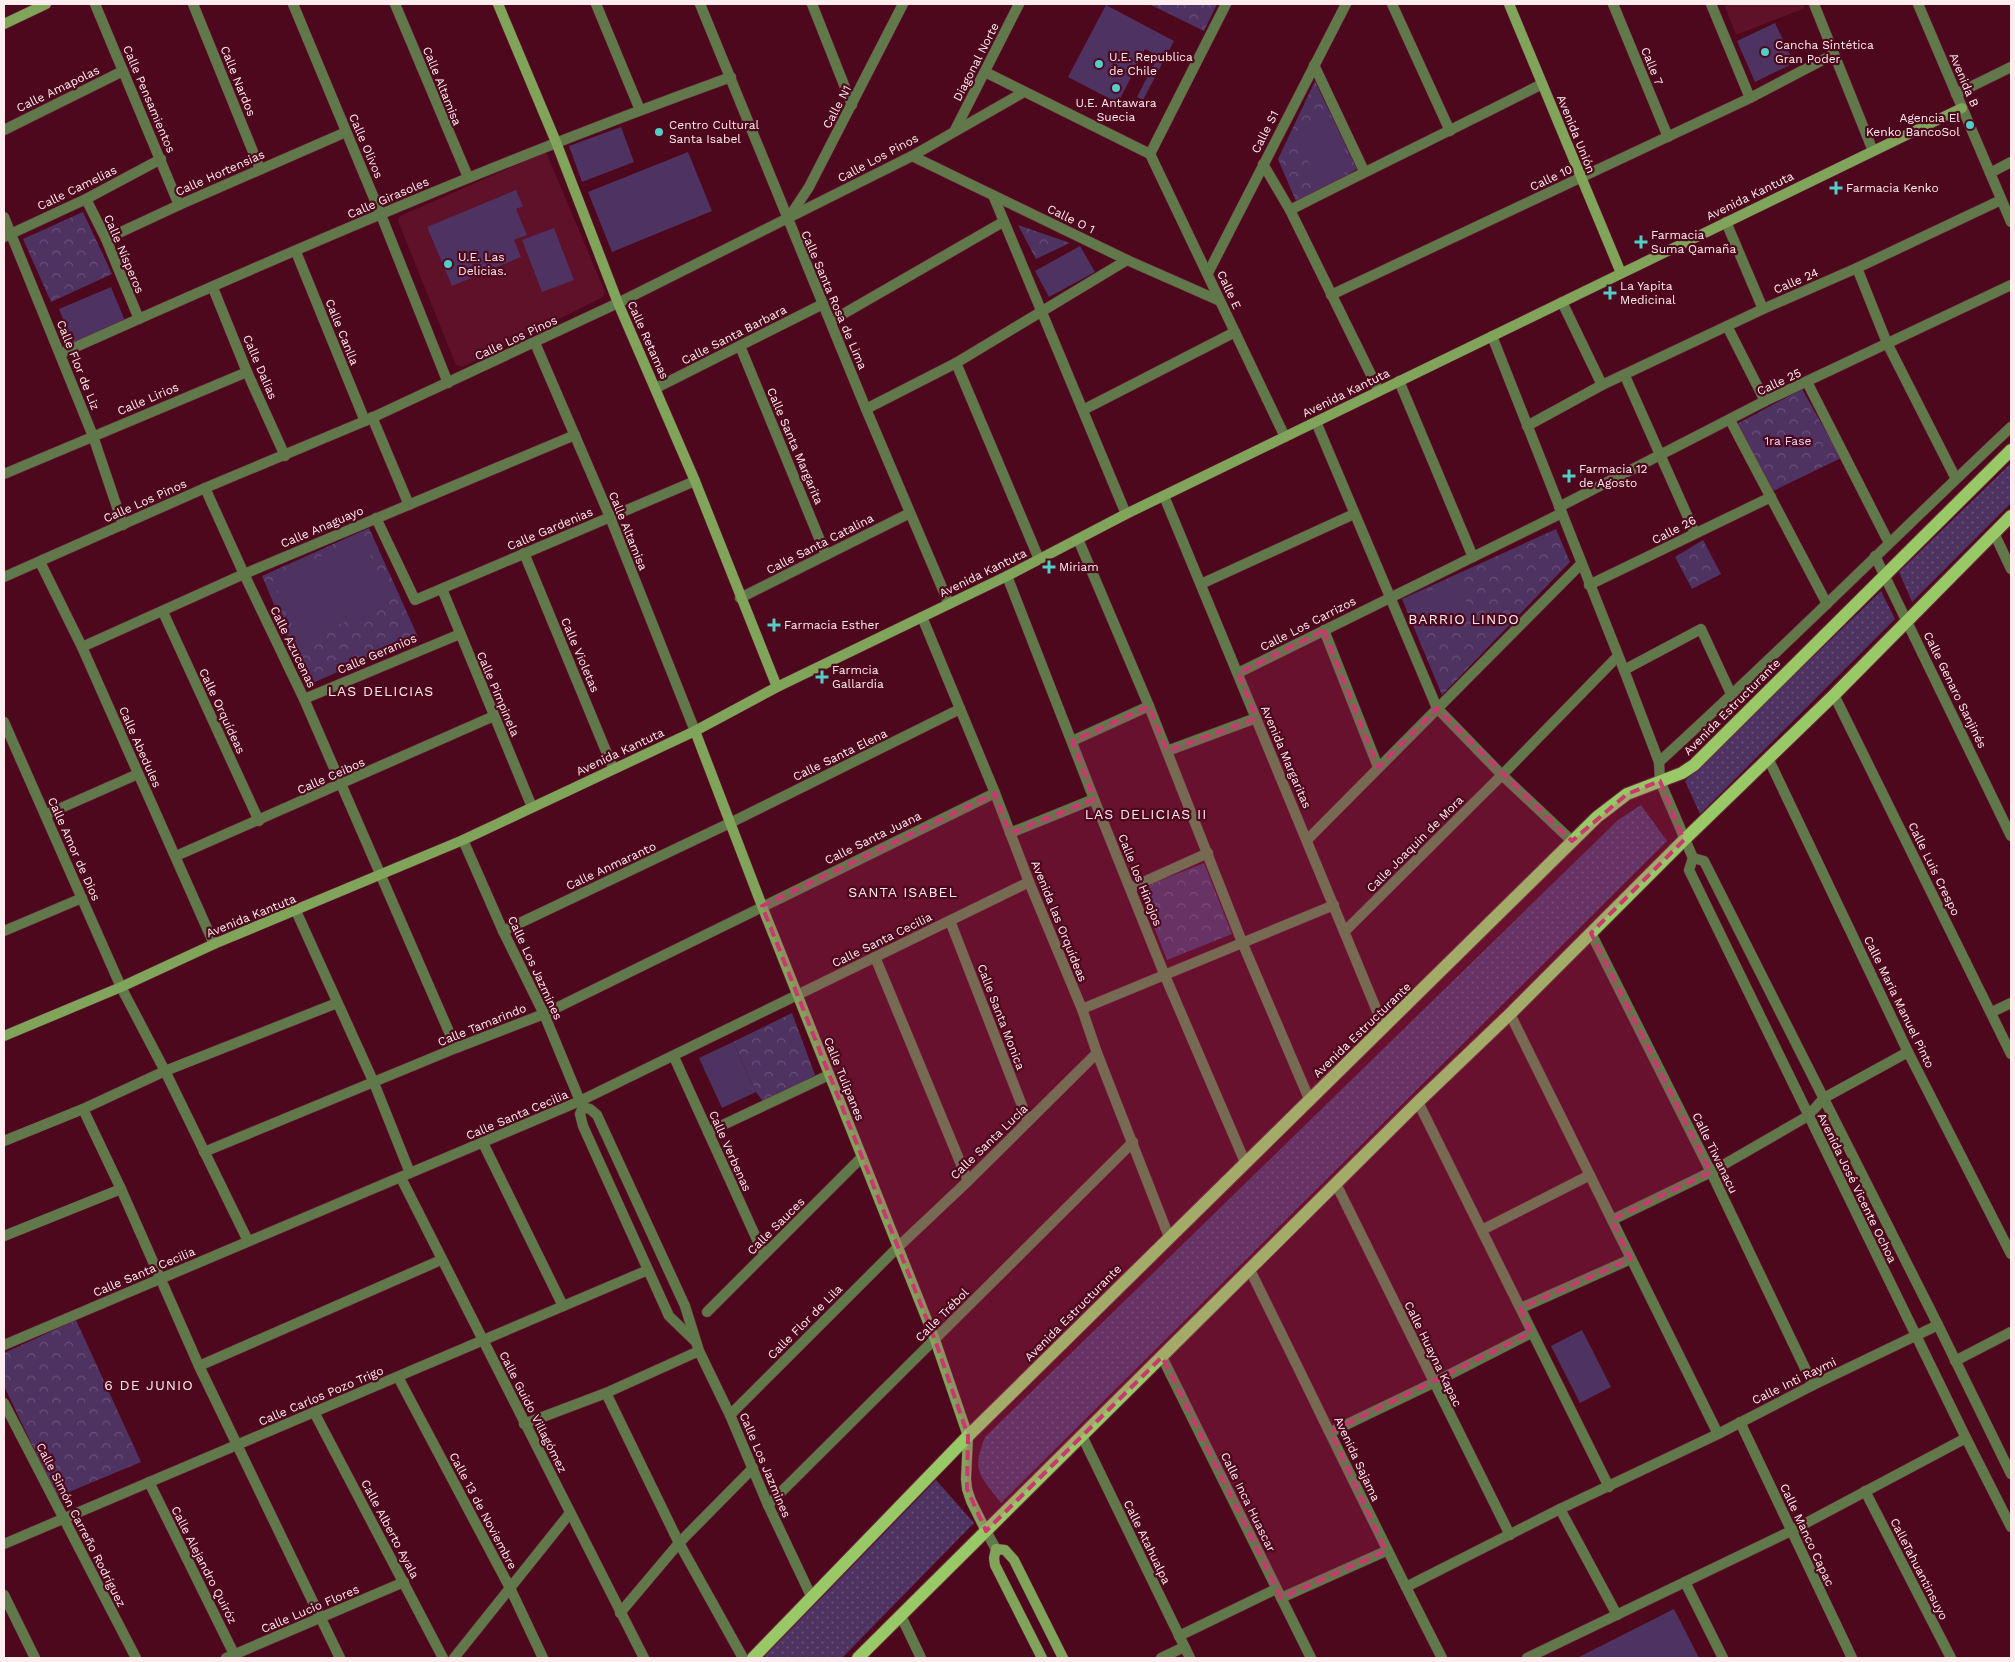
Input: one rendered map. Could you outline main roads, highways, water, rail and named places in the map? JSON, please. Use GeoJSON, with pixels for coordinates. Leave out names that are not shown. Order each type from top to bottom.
{"type":"FeatureCollection","features":[{"type":"Feature","properties":{"kind":"main road","name":"Avenida Estructurante"},"geometry":{"type":"LineString","coordinates":[[753,1658],[968,1436],[1572,841],[1597,817],[1627,794],[1682,773],[1694,765],[2011,450]]}},
{"type":"Feature","properties":{"kind":"main road"},"geometry":{"type":"LineString","coordinates":[[858,1658],[1418,1102],[1834,695],[2011,516]]}},
{"type":"Feature","properties":{"kind":"place","name":"Cancha Sintética Gran Poder"},"geometry":{"type":"Point","coordinates":[1765,52]}},
{"type":"Feature","properties":{"kind":"place","name":"U.E. Republica de Chile"},"geometry":{"type":"Point","coordinates":[1099,64]}},
{"type":"Feature","properties":{"kind":"place","name":"U.E. Antawara Suecia"},"geometry":{"type":"Point","coordinates":[1116,88]}},
{"type":"Feature","properties":{"kind":"place","name":"Agencia El Kenko BancoSol"},"geometry":{"type":"Point","coordinates":[1970,125]}},
{"type":"Feature","properties":{"kind":"place","name":"Centro Cultural Santa Isabel"},"geometry":{"type":"Point","coordinates":[659,132]}},
{"type":"Feature","properties":{"kind":"place","name":"Farmacia Kenko"},"geometry":{"type":"Point","coordinates":[1836,188]}},
{"type":"Feature","properties":{"kind":"place","name":"Farmacia Suma Qamaña"},"geometry":{"type":"Point","coordinates":[1641,242]}},
{"type":"Feature","properties":{"kind":"place","name":"U.E. Las Delicias."},"geometry":{"type":"Point","coordinates":[448,264]}},
{"type":"Feature","properties":{"kind":"place","name":"La Yapita Medicinal"},"geometry":{"type":"Point","coordinates":[1610,293]}},
{"type":"Feature","properties":{"kind":"place","name":"Farmacia 12 de Agosto"},"geometry":{"type":"Point","coordinates":[1569,476]}},
{"type":"Feature","properties":{"kind":"place","name":"Miriam"},"geometry":{"type":"Point","coordinates":[1049,567]}},
{"type":"Feature","properties":{"kind":"place","name":"Farmacia Esther"},"geometry":{"type":"Point","coordinates":[774,625]}},
{"type":"Feature","properties":{"kind":"place","name":"Farmcia Gallardia"},"geometry":{"type":"Point","coordinates":[822,677]}},
{"type":"Feature","properties":{"kind":"district","name":"BARRIO LINDO"},"geometry":{"type":"Point","coordinates":[1464,619]}},
{"type":"Feature","properties":{"kind":"district","name":"LAS DELICIAS"},"geometry":{"type":"Point","coordinates":[381,691]}},
{"type":"Feature","properties":{"kind":"district","name":"LAS DELICIAS II"},"geometry":{"type":"Point","coordinates":[1146,814]}},
{"type":"Feature","properties":{"kind":"district","name":"SANTA ISABEL"},"geometry":{"type":"Point","coordinates":[903,892]}},
{"type":"Feature","properties":{"kind":"district","name":"6 DE JUNIO"},"geometry":{"type":"Point","coordinates":[149,1385]}},
{"type":"Feature","properties":{"kind":"park label","name":"1ra Fase"},"geometry":{"type":"Point","coordinates":[1788,441]}}]}
